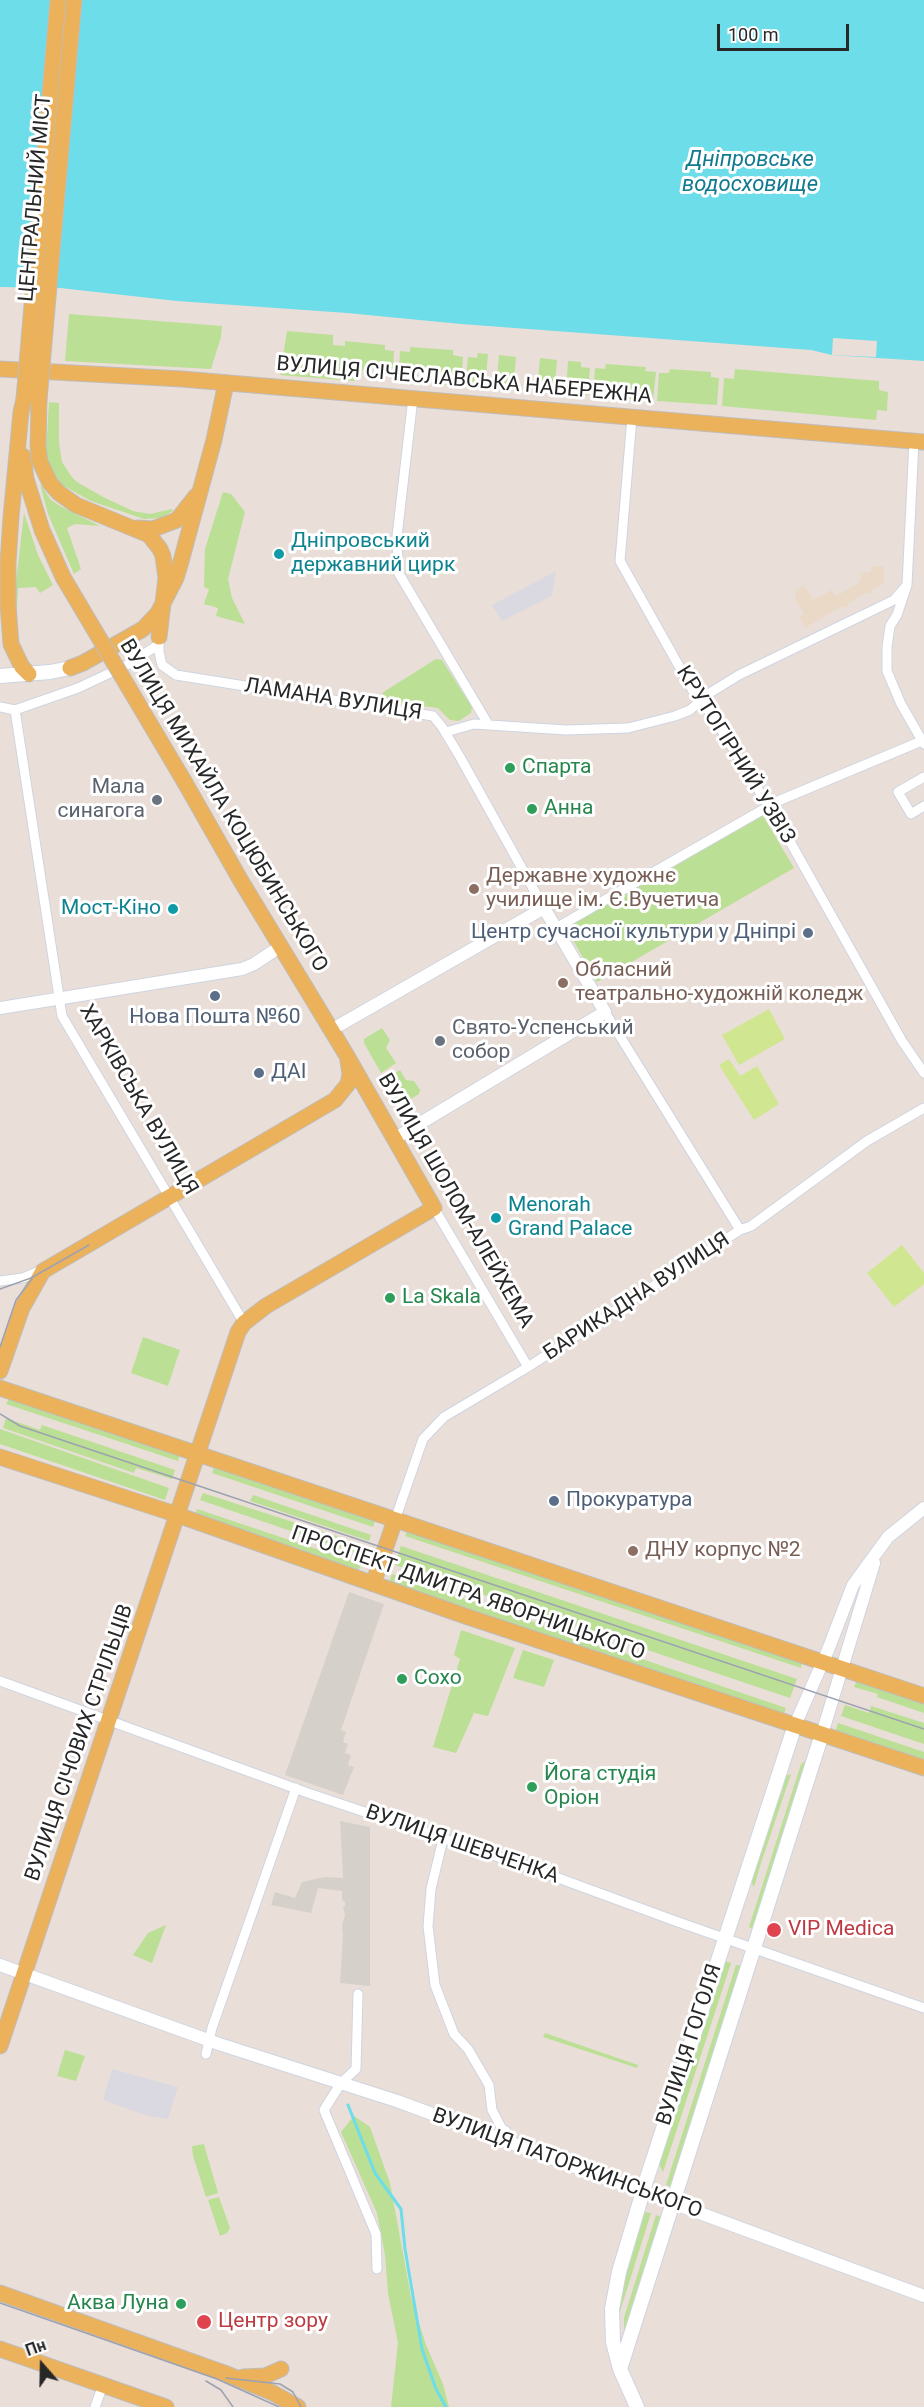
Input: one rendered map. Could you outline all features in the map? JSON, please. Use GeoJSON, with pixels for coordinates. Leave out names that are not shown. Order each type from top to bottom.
{"type":"FeatureCollection","features":[{"type":"Feature","properties":{"kind":"main road","name":"ЦЕНТРАЛЬНИЙ МІСТ"},"geometry":{"type":"LineString","coordinates":[[31,400],[57,0]]}},
{"type":"Feature","properties":{"kind":"main road","name":"ЦЕНТРАЛЬНИЙ МІСТ"},"geometry":{"type":"LineString","coordinates":[[31,400],[74,0]]}},
{"type":"Feature","properties":{"kind":"main road","name":"ВУЛИЦЯ СІЧЕСЛАВСЬКА НАБЕРЕЖНА"},"geometry":{"type":"LineString","coordinates":[[0,369],[226,382],[919,441]]}},
{"type":"Feature","properties":{"kind":"main road"},"geometry":{"type":"LineString","coordinates":[[0,676],[70,668],[143,629],[158,613],[176,578],[202,486],[226,382]]}},
{"type":"Feature","properties":{"kind":"main road","name":"ВУЛИЦЯ МИХАЙЛА КОЦЮБИНСЬКОГО"},"geometry":{"type":"LineString","coordinates":[[31,400],[23,456],[26,479],[50,549],[63,577],[347,1056]]}},
{"type":"Feature","properties":{"kind":"main road"},"geometry":{"type":"LineString","coordinates":[[31,400],[40,462],[50,483],[59,493],[76,505],[149,535],[163,556],[166,578],[159,641]]}},
{"type":"Feature","properties":{"kind":"main road"},"geometry":{"type":"LineString","coordinates":[[29,674],[22,668],[15,655],[8,632],[8,563],[21,412],[31,400]]}},
{"type":"Feature","properties":{"kind":"main road"},"geometry":{"type":"LineString","coordinates":[[129,527],[153,529],[177,520],[202,486]]}},
{"type":"Feature","properties":{"kind":"main road"},"geometry":{"type":"LineString","coordinates":[[0,597],[8,563]]}},
{"type":"Feature","properties":{"kind":"main road"},"geometry":{"type":"LineString","coordinates":[[143,629],[156,630],[159,641]]}},
{"type":"Feature","properties":{"kind":"main road"},"geometry":{"type":"LineString","coordinates":[[0,1371],[22,1308],[37,1279],[47,1268],[335,1100],[348,1084],[350,1074],[347,1056]]}},
{"type":"Feature","properties":{"kind":"main road","name":"ВУЛИЦЯ ШОЛОМ-АЛЕЙХЕМА"},"geometry":{"type":"LineString","coordinates":[[347,1056],[434,1208]]}},
{"type":"Feature","properties":{"kind":"main road"},"geometry":{"type":"LineString","coordinates":[[335,1100],[353,1098],[364,1101],[379,1113]]}},
{"type":"Feature","properties":{"kind":"main road"},"geometry":{"type":"LineString","coordinates":[[198,1454],[235,1342],[244,1323],[266,1306],[434,1208]]}},
{"type":"Feature","properties":{"kind":"main road"},"geometry":{"type":"LineString","coordinates":[[0,1388],[924,1696]]}},
{"type":"Feature","properties":{"kind":"main road","name":"ВУЛИЦЯ СІЧОВИХ СТРІЛЬЦІВ"},"geometry":{"type":"LineString","coordinates":[[0,2046],[198,1454]]}},
{"type":"Feature","properties":{"kind":"main road","name":"ПРОСПЕКТ ДМИТРА ЯВОРНИЦЬКОГО"},"geometry":{"type":"LineString","coordinates":[[0,1457],[178,1516],[484,1623],[924,1768]]}},
{"type":"Feature","properties":{"kind":"main road"},"geometry":{"type":"LineString","coordinates":[[373,1584],[395,1520]]}},
{"type":"Feature","properties":{"kind":"main road","name":"ВУЛИЦЯ ГОГОЛЯ"},"geometry":{"type":"LineString","coordinates":[[637,2407],[620,2369],[612,2330],[613,2297],[643,2193],[795,1725]]}},
{"type":"Feature","properties":{"kind":"main road","name":"ВУЛИЦЯ ГОГОЛЯ"},"geometry":{"type":"LineString","coordinates":[[620,2369],[822,1734]]}},
{"type":"Feature","properties":{"kind":"main road"},"geometry":{"type":"LineString","coordinates":[[0,2293],[224,2373],[271,2392],[298,2407]]}},
{"type":"Feature","properties":{"kind":"main road"},"geometry":{"type":"LineString","coordinates":[[0,2349],[166,2407]]}},
{"type":"Feature","properties":{"kind":"main road"},"geometry":{"type":"LineString","coordinates":[[224,2373],[248,2378],[265,2376],[280,2369]]}},
{"type":"Feature","properties":{"kind":"street"},"geometry":{"type":"LineString","coordinates":[[413,398],[397,536],[398,572],[488,724]]}},
{"type":"Feature","properties":{"kind":"street","name":"КРУТОГІРНИЙ УЗВІЗ"},"geometry":{"type":"LineString","coordinates":[[632,417],[620,561],[701,703],[714,717],[788,838],[902,1041],[924,1073]]}},
{"type":"Feature","properties":{"kind":"street"},"geometry":{"type":"LineString","coordinates":[[556,928],[768,806],[804,788],[923,741],[901,704],[887,671],[890,626],[907,585],[912,457],[919,441]]}},
{"type":"Feature","properties":{"kind":"street","name":"ЛАМАНА ВУЛИЦЯ"},"geometry":{"type":"LineString","coordinates":[[159,641],[162,665],[176,675],[427,714],[437,719],[446,732],[462,727],[488,724],[566,730],[628,728],[690,711],[708,694],[739,675],[894,600],[907,585]]}},
{"type":"Feature","properties":{"kind":"street"},"geometry":{"type":"LineString","coordinates":[[0,707],[15,710],[95,681],[159,641]]}},
{"type":"Feature","properties":{"kind":"street","name":"ХАРКІВСЬКА ВУЛИЦЯ"},"geometry":{"type":"LineString","coordinates":[[15,710],[62,1016],[244,1323]]}},
{"type":"Feature","properties":{"kind":"street"},"geometry":{"type":"LineString","coordinates":[[446,732],[604,1012],[740,1230]]}},
{"type":"Feature","properties":{"kind":"street"},"geometry":{"type":"LineString","coordinates":[[924,777],[898,792],[911,814],[924,806]]}},
{"type":"Feature","properties":{"kind":"street"},"geometry":{"type":"LineString","coordinates":[[331,1030],[544,908]]}},
{"type":"Feature","properties":{"kind":"street"},"geometry":{"type":"LineString","coordinates":[[0,1008],[242,969],[281,946]]}},
{"type":"Feature","properties":{"kind":"street"},"geometry":{"type":"LineString","coordinates":[[394,1138],[604,1012]]}},
{"type":"Feature","properties":{"kind":"street","name":"БАРИКАДНА ВУЛИЦЯ"},"geometry":{"type":"LineString","coordinates":[[395,1520],[423,1439],[444,1417],[528,1367],[740,1230],[751,1226],[867,1142],[924,1108]]}},
{"type":"Feature","properties":{"kind":"street","name":"ВУЛИЦЯ ШОЛОМ-АЛЕЙХЕМА"},"geometry":{"type":"LineString","coordinates":[[434,1208],[528,1367]]}},
{"type":"Feature","properties":{"kind":"street"},"geometry":{"type":"LineString","coordinates":[[0,1281],[23,1278],[47,1268]]}},
{"type":"Feature","properties":{"kind":"street"},"geometry":{"type":"LineString","coordinates":[[795,1725],[823,1663],[853,1585],[888,1537],[924,1508]]}},
{"type":"Feature","properties":{"kind":"street"},"geometry":{"type":"LineString","coordinates":[[822,1734],[840,1668],[877,1552]]}},
{"type":"Feature","properties":{"kind":"street","name":"ВУЛИЦЯ ШЕВЧЕНКА"},"geometry":{"type":"LineString","coordinates":[[0,1681],[296,1788],[531,1868],[924,2008]]}},
{"type":"Feature","properties":{"kind":"street"},"geometry":{"type":"LineString","coordinates":[[206,2054],[208,2041],[296,1788]]}},
{"type":"Feature","properties":{"kind":"street"},"geometry":{"type":"LineString","coordinates":[[443,1839],[436,1859],[430,1894],[428,1926],[435,1985],[454,2034],[468,2049],[489,2085],[492,2110],[502,2129],[506,2131],[506,2141]]}},
{"type":"Feature","properties":{"kind":"street","name":"ВУЛИЦЯ ПАТОРЖИНСЬКОГО"},"geometry":{"type":"LineString","coordinates":[[0,1965],[208,2041],[506,2141],[924,2295]]}},
{"type":"Feature","properties":{"kind":"street"},"geometry":{"type":"LineString","coordinates":[[358,1994],[356,2069],[341,2084],[324,2110],[376,2234],[377,2269]]}},
{"type":"Feature","properties":{"kind":"street"},"geometry":{"type":"LineString","coordinates":[[94,2407],[103,2385]]}},
{"type":"Feature","properties":{"kind":"shaded area"},"geometry":{"type":"Polygon","coordinates":[[[871,566],[884,567],[884,583],[871,590],[870,594],[865,593],[849,603],[847,608],[842,606],[805,628],[799,617],[804,614],[795,599],[796,591],[804,585],[813,600],[832,590],[834,595],[838,595],[860,582],[861,573],[871,572],[871,566]]]}},
{"type":"Feature","properties":{"kind":"shaded area"},"geometry":{"type":"Polygon","coordinates":[[[556,571],[552,596],[502,621],[492,605],[556,571]]]}},
{"type":"Feature","properties":{"kind":"shaded area"},"geometry":{"type":"Polygon","coordinates":[[[349,1592],[384,1604],[341,1730],[346,1732],[343,1742],[348,1744],[345,1753],[351,1755],[348,1765],[354,1767],[343,1795],[285,1775],[349,1592]]]}},
{"type":"Feature","properties":{"kind":"shaded area"},"geometry":{"type":"Polygon","coordinates":[[[340,1821],[370,1827],[370,1986],[340,1983],[342,1925],[345,1915],[342,1891],[318,1888],[311,1913],[271,1905],[275,1892],[295,1898],[302,1882],[325,1877],[343,1878],[340,1821]]]}},
{"type":"Feature","properties":{"kind":"shaded area"},"geometry":{"type":"Polygon","coordinates":[[[112,2069],[178,2087],[168,2119],[148,2116],[103,2100],[112,2069]]]}},
{"type":"Feature","properties":{"kind":"green space"},"geometry":{"type":"Polygon","coordinates":[[[69,314],[222,326],[221,337],[211,369],[65,361],[69,314]]]}},
{"type":"Feature","properties":{"kind":"green space"},"geometry":{"type":"Polygon","coordinates":[[[287,331],[333,335],[333,345],[345,346],[345,341],[385,345],[385,350],[394,351],[393,370],[365,367],[354,381],[280,375],[287,331]]]}},
{"type":"Feature","properties":{"kind":"green space"},"geometry":{"type":"Polygon","coordinates":[[[410,347],[453,350],[453,355],[463,357],[461,385],[439,384],[433,373],[399,370],[400,351],[410,352],[410,347]]]}},
{"type":"Feature","properties":{"kind":"green space"},"geometry":{"type":"Polygon","coordinates":[[[478,353],[488,354],[485,387],[465,385],[468,357],[477,358],[478,353]]]}},
{"type":"Feature","properties":{"kind":"green space"},"geometry":{"type":"Polygon","coordinates":[[[499,355],[516,357],[514,379],[518,379],[518,385],[514,385],[513,390],[496,388],[499,355]]]}},
{"type":"Feature","properties":{"kind":"green space"},"geometry":{"type":"Polygon","coordinates":[[[540,358],[557,360],[554,393],[537,391],[540,358]]]}},
{"type":"Feature","properties":{"kind":"green space"},"geometry":{"type":"Polygon","coordinates":[[[568,361],[581,362],[581,367],[590,368],[588,395],[566,394],[568,361]]]}},
{"type":"Feature","properties":{"kind":"green space"},"geometry":{"type":"Polygon","coordinates":[[[606,364],[646,367],[645,371],[656,372],[653,400],[593,397],[595,368],[605,369],[606,364]]]}},
{"type":"Feature","properties":{"kind":"green space"},"geometry":{"type":"Polygon","coordinates":[[[670,369],[711,372],[711,377],[719,378],[717,405],[657,401],[659,373],[669,373],[670,369]]]}},
{"type":"Feature","properties":{"kind":"green space"},"geometry":{"type":"Polygon","coordinates":[[[735,369],[879,381],[879,390],[888,392],[887,411],[877,410],[876,420],[722,406],[724,378],[734,379],[735,369]]]}},
{"type":"Feature","properties":{"kind":"green space"},"geometry":{"type":"Polygon","coordinates":[[[49,402],[59,403],[59,443],[62,462],[77,482],[133,511],[150,514],[172,509],[173,511],[161,518],[144,519],[91,501],[62,485],[51,470],[46,452],[49,402]]]}},
{"type":"Feature","properties":{"kind":"green space"},"geometry":{"type":"Polygon","coordinates":[[[40,484],[51,500],[100,526],[75,524],[67,528],[81,569],[74,574],[48,514],[40,484]]]}},
{"type":"Feature","properties":{"kind":"green space"},"geometry":{"type":"Polygon","coordinates":[[[223,492],[231,494],[245,512],[228,579],[232,598],[245,624],[216,616],[218,608],[204,604],[209,589],[204,587],[205,549],[223,492]]]}},
{"type":"Feature","properties":{"kind":"green space"},"geometry":{"type":"Polygon","coordinates":[[[24,513],[38,555],[53,585],[40,593],[36,587],[18,588],[16,621],[15,591],[24,513]]]}},
{"type":"Feature","properties":{"kind":"green space"},"geometry":{"type":"Polygon","coordinates":[[[436,659],[442,660],[472,707],[471,713],[459,721],[450,720],[438,708],[391,702],[382,693],[436,659]]]}},
{"type":"Feature","properties":{"kind":"green space"},"geometry":{"type":"Polygon","coordinates":[[[762,814],[794,868],[597,982],[566,928],[762,814]]]}},
{"type":"Feature","properties":{"kind":"green space"},"geometry":{"type":"Polygon","coordinates":[[[769,1009],[785,1039],[739,1065],[722,1035],[769,1009]]]}},
{"type":"Feature","properties":{"kind":"green space"},"geometry":{"type":"Polygon","coordinates":[[[382,1028],[390,1040],[386,1048],[396,1063],[381,1073],[364,1039],[382,1028]]]}},
{"type":"Feature","properties":{"kind":"green space"},"geometry":{"type":"Polygon","coordinates":[[[729,1059],[740,1076],[757,1066],[779,1104],[754,1120],[719,1065],[729,1059]]]}},
{"type":"Feature","properties":{"kind":"green space"},"geometry":{"type":"Polygon","coordinates":[[[400,1070],[406,1080],[414,1081],[420,1090],[419,1094],[403,1104],[399,1102],[385,1079],[400,1070]]]}},
{"type":"Feature","properties":{"kind":"green space"},"geometry":{"type":"Polygon","coordinates":[[[902,1245],[924,1273],[924,1284],[894,1307],[867,1273],[902,1245]]]}},
{"type":"Feature","properties":{"kind":"green space"},"geometry":{"type":"Polygon","coordinates":[[[143,1337],[180,1350],[168,1386],[131,1373],[143,1337]]]}},
{"type":"Feature","properties":{"kind":"green space"},"geometry":{"type":"Polygon","coordinates":[[[9,1399],[180,1455],[178,1461],[6,1404],[9,1399]]]}},
{"type":"Feature","properties":{"kind":"green space"},"geometry":{"type":"Polygon","coordinates":[[[6,1418],[40,1430],[42,1425],[175,1470],[172,1479],[136,1468],[134,1473],[3,1428],[6,1418]]]}},
{"type":"Feature","properties":{"kind":"green space"},"geometry":{"type":"Polygon","coordinates":[[[0,1429],[169,1488],[165,1500],[0,1444],[0,1429]]]}},
{"type":"Feature","properties":{"kind":"green space"},"geometry":{"type":"Polygon","coordinates":[[[214,1467],[375,1521],[373,1527],[212,1473],[214,1467]]]}},
{"type":"Feature","properties":{"kind":"green space"},"geometry":{"type":"Polygon","coordinates":[[[203,1493],[367,1546],[364,1556],[200,1500],[203,1493]]]}},
{"type":"Feature","properties":{"kind":"green space"},"geometry":{"type":"Polygon","coordinates":[[[253,1495],[371,1535],[369,1541],[250,1501],[253,1495]]]}},
{"type":"Feature","properties":{"kind":"green space"},"geometry":{"type":"Polygon","coordinates":[[[197,1509],[361,1564],[359,1570],[195,1516],[197,1509]]]}},
{"type":"Feature","properties":{"kind":"green space"},"geometry":{"type":"Polygon","coordinates":[[[407,1531],[802,1663],[801,1668],[405,1536],[407,1531]]]}},
{"type":"Feature","properties":{"kind":"green space"},"geometry":{"type":"Polygon","coordinates":[[[401,1546],[797,1679],[790,1698],[395,1565],[401,1546]]]}},
{"type":"Feature","properties":{"kind":"green space"},"geometry":{"type":"Polygon","coordinates":[[[392,1574],[786,1708],[784,1714],[389,1582],[392,1574]]]}},
{"type":"Feature","properties":{"kind":"green space"},"geometry":{"type":"Polygon","coordinates":[[[461,1630],[515,1648],[488,1716],[474,1713],[456,1753],[433,1747],[460,1659],[454,1655],[461,1630]]]}},
{"type":"Feature","properties":{"kind":"green space"},"geometry":{"type":"Polygon","coordinates":[[[523,1650],[554,1660],[544,1687],[513,1678],[523,1650]]]}},
{"type":"Feature","properties":{"kind":"green space"},"geometry":{"type":"Polygon","coordinates":[[[857,1680],[924,1703],[924,1713],[854,1687],[857,1680]]]}},
{"type":"Feature","properties":{"kind":"green space"},"geometry":{"type":"Polygon","coordinates":[[[845,1705],[869,1713],[871,1706],[924,1723],[924,1744],[841,1716],[845,1705]]]}},
{"type":"Feature","properties":{"kind":"green space"},"geometry":{"type":"Polygon","coordinates":[[[838,1723],[924,1752],[924,1761],[835,1732],[838,1723]]]}},
{"type":"Feature","properties":{"kind":"green space"},"geometry":{"type":"Polygon","coordinates":[[[807,1760],[754,1929],[749,1927],[801,1764],[807,1760]]]}},
{"type":"Feature","properties":{"kind":"green space"},"geometry":{"type":"Polygon","coordinates":[[[791,1774],[754,1887],[751,1881],[775,1806],[782,1792],[785,1776],[791,1774]]]}},
{"type":"Feature","properties":{"kind":"green space"},"geometry":{"type":"Polygon","coordinates":[[[166,1925],[152,1963],[133,1955],[148,1933],[166,1925]]]}},
{"type":"Feature","properties":{"kind":"green space"},"geometry":{"type":"Polygon","coordinates":[[[725,1961],[731,1963],[663,2172],[659,2164],[725,1961]]]}},
{"type":"Feature","properties":{"kind":"green space"},"geometry":{"type":"Polygon","coordinates":[[[736,1965],[742,1966],[672,2187],[666,2185],[736,1965]]]}},
{"type":"Feature","properties":{"kind":"green space"},"geometry":{"type":"Polygon","coordinates":[[[545,2033],[638,2065],[637,2068],[543,2037],[545,2033]]]}},
{"type":"Feature","properties":{"kind":"green space"},"geometry":{"type":"Polygon","coordinates":[[[65,2050],[85,2056],[76,2081],[57,2076],[65,2050]]]}},
{"type":"Feature","properties":{"kind":"green space"},"geometry":{"type":"Polygon","coordinates":[[[354,2116],[370,2127],[390,2183],[411,2297],[426,2345],[443,2384],[449,2407],[391,2407],[398,2343],[388,2293],[385,2255],[377,2213],[341,2132],[354,2116]]]}},
{"type":"Feature","properties":{"kind":"green space"},"geometry":{"type":"Polygon","coordinates":[[[204,2144],[218,2193],[206,2197],[192,2146],[204,2144]]]}},
{"type":"Feature","properties":{"kind":"green space"},"geometry":{"type":"Polygon","coordinates":[[[219,2197],[230,2228],[227,2233],[220,2236],[208,2200],[219,2197]]]}},
{"type":"Feature","properties":{"kind":"green space"},"geometry":{"type":"Polygon","coordinates":[[[644,2212],[651,2213],[618,2318],[622,2290],[644,2212]]]}},
{"type":"Feature","properties":{"kind":"green space"},"geometry":{"type":"Polygon","coordinates":[[[656,2215],[662,2217],[624,2335],[624,2318],[656,2215]]]}},
{"type":"Feature","properties":{"kind":"water","name":"Дніпровське водосховище"},"geometry":{"type":"Polygon","coordinates":[[[0,0],[924,0],[924,361],[832,355],[811,350],[177,301],[60,288],[0,287],[0,0]]]}},
{"type":"Feature","properties":{"kind":"pier"},"geometry":{"type":"Polygon","coordinates":[[[833,338],[877,341],[876,357],[832,355],[833,338]]]}},
{"type":"Feature","properties":{"kind":"waterway"},"geometry":{"type":"LineString","coordinates":[[348,2105],[375,2173],[401,2209],[405,2249],[422,2349],[436,2389],[446,2407]]}},
{"type":"Feature","properties":{"kind":"tram line"},"geometry":{"type":"LineString","coordinates":[[0,1289],[31,1278],[89,1245]]}},
{"type":"Feature","properties":{"kind":"tram line"},"geometry":{"type":"LineString","coordinates":[[0,1347],[16,1300],[32,1279]]}},
{"type":"Feature","properties":{"kind":"tram line"},"geometry":{"type":"LineString","coordinates":[[0,1414],[20,1426],[924,1729]]}},
{"type":"Feature","properties":{"kind":"tram line"},"geometry":{"type":"LineString","coordinates":[[0,2303],[217,2379],[279,2407]]}},
{"type":"Feature","properties":{"kind":"tram line"},"geometry":{"type":"LineString","coordinates":[[226,2378],[280,2384],[293,2392],[301,2407]]}},
{"type":"Feature","properties":{"kind":"tram line"},"geometry":{"type":"LineString","coordinates":[[206,2381],[221,2390],[233,2407]]}},
{"type":"Feature","properties":{"kind":"place","name":"Дніпровський державний цирк"},"geometry":{"type":"Point","coordinates":[279,554]}},
{"type":"Feature","properties":{"kind":"place","name":"Спарта"},"geometry":{"type":"Point","coordinates":[510,768]}},
{"type":"Feature","properties":{"kind":"place","name":"Мала синагога"},"geometry":{"type":"Point","coordinates":[157,800]}},
{"type":"Feature","properties":{"kind":"place","name":"Анна"},"geometry":{"type":"Point","coordinates":[532,809]}},
{"type":"Feature","properties":{"kind":"place","name":"Державне художнє училище ім. Є.Вучетича"},"geometry":{"type":"Point","coordinates":[474,889]}},
{"type":"Feature","properties":{"kind":"place","name":"Мост-Кіно"},"geometry":{"type":"Point","coordinates":[173,909]}},
{"type":"Feature","properties":{"kind":"place","name":"Центр сучасної культури у Дніпрі"},"geometry":{"type":"Point","coordinates":[808,933]}},
{"type":"Feature","properties":{"kind":"place","name":"Обласний театрально-художній коледж"},"geometry":{"type":"Point","coordinates":[563,983]}},
{"type":"Feature","properties":{"kind":"place","name":"Нова Пошта №60"},"geometry":{"type":"Point","coordinates":[215,996]}},
{"type":"Feature","properties":{"kind":"place","name":"Свято-Успенський собор"},"geometry":{"type":"Point","coordinates":[440,1041]}},
{"type":"Feature","properties":{"kind":"place","name":"ДАІ"},"geometry":{"type":"Point","coordinates":[259,1073]}},
{"type":"Feature","properties":{"kind":"place","name":"Menorah Grand Palace"},"geometry":{"type":"Point","coordinates":[496,1218]}},
{"type":"Feature","properties":{"kind":"place","name":"La Skala"},"geometry":{"type":"Point","coordinates":[390,1298]}},
{"type":"Feature","properties":{"kind":"place","name":"Прокуратура"},"geometry":{"type":"Point","coordinates":[554,1501]}},
{"type":"Feature","properties":{"kind":"place","name":"ДНУ корпус №2"},"geometry":{"type":"Point","coordinates":[633,1551]}},
{"type":"Feature","properties":{"kind":"place","name":"Сохо"},"geometry":{"type":"Point","coordinates":[402,1679]}},
{"type":"Feature","properties":{"kind":"place","name":"Йога студія Оріон"},"geometry":{"type":"Point","coordinates":[532,1787]}},
{"type":"Feature","properties":{"kind":"place","name":"VIP Medica"},"geometry":{"type":"Point","coordinates":[774,1930]}},
{"type":"Feature","properties":{"kind":"place","name":"Аква Луна"},"geometry":{"type":"Point","coordinates":[181,2304]}},
{"type":"Feature","properties":{"kind":"place","name":"Центр зору"},"geometry":{"type":"Point","coordinates":[204,2322]}}]}
